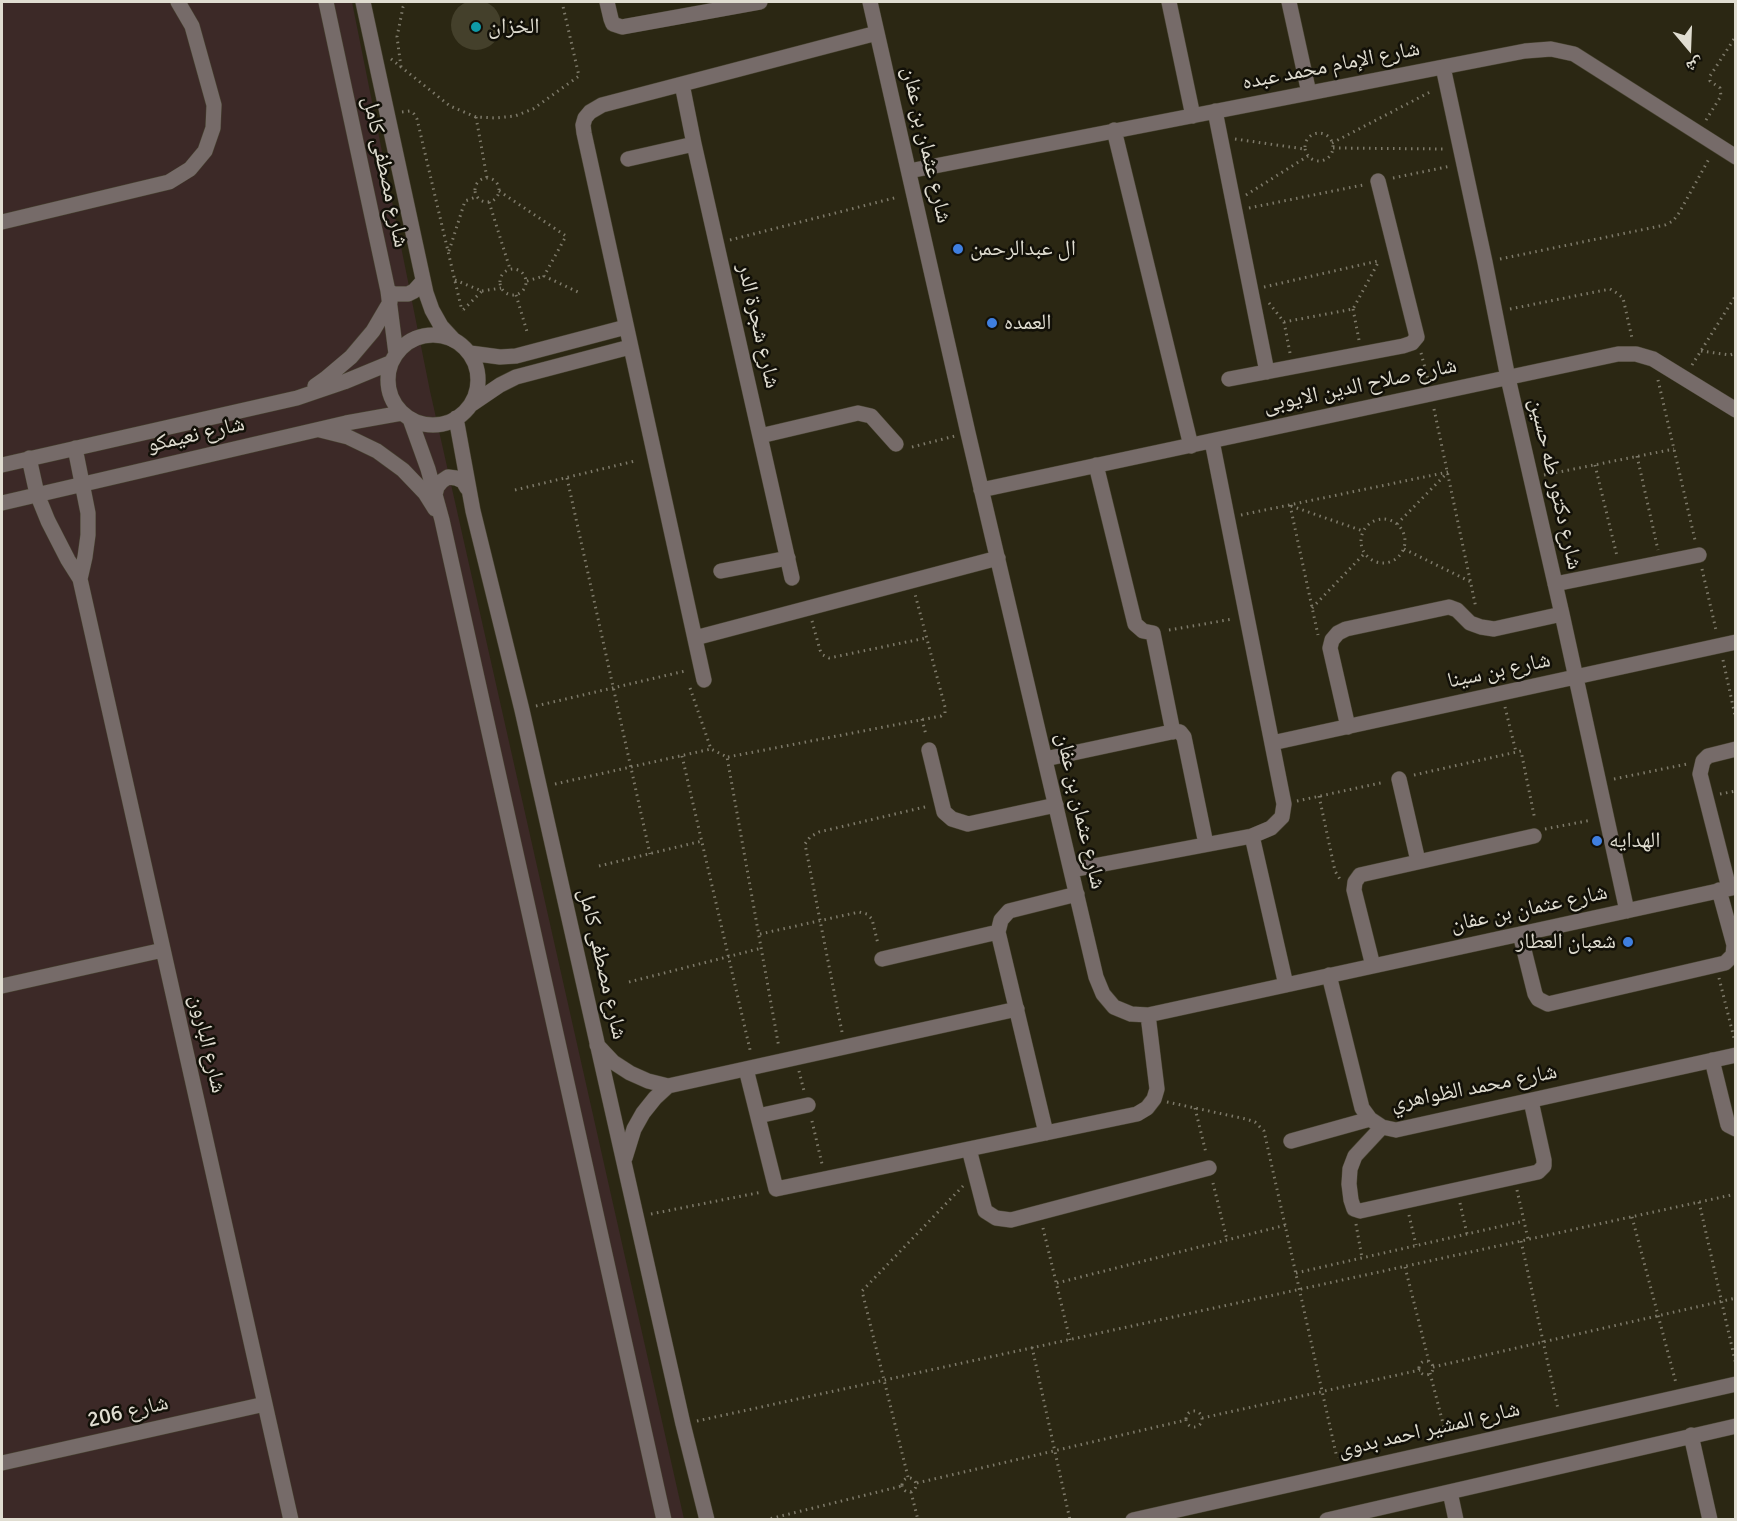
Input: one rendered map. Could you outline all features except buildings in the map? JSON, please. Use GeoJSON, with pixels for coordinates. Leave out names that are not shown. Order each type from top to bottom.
{"type":"FeatureCollection","features":[{"type":"Feature","properties":{"kind":"street"},"geometry":{"type":"LineString","coordinates":[[2,222],[170,182],[190,169],[205,151],[213,128],[214,105],[192,26],[178,2]]}},
{"type":"Feature","properties":{"kind":"street","name":"شارع مصطفى كامل"},"geometry":{"type":"LineString","coordinates":[[326,2],[389,296],[393,358]]}},
{"type":"Feature","properties":{"kind":"street","name":"شارع مصطفى كامل"},"geometry":{"type":"LineString","coordinates":[[363,2],[423,281],[432,310],[441,326],[453,339]]}},
{"type":"Feature","properties":{"kind":"street"},"geometry":{"type":"LineString","coordinates":[[607,2],[613,24],[622,27],[760,2]]}},
{"type":"Feature","properties":{"kind":"street","name":"شارع عثمان بن عفان"},"geometry":{"type":"LineString","coordinates":[[870,2],[981,490],[1096,977],[1103,994],[1114,1006],[1131,1014],[1148,1015],[1728,888]]}},
{"type":"Feature","properties":{"kind":"street"},"geometry":{"type":"LineString","coordinates":[[1169,2],[1193,116]]}},
{"type":"Feature","properties":{"kind":"street"},"geometry":{"type":"LineString","coordinates":[[1289,2],[1309,93]]}},
{"type":"Feature","properties":{"kind":"street"},"geometry":{"type":"LineString","coordinates":[[704,680],[630,346],[584,125],[585,118],[596,108],[877,33]]}},
{"type":"Feature","properties":{"kind":"street","name":"شارع الإمام محمد عبده"},"geometry":{"type":"LineString","coordinates":[[909,171],[1525,51],[1551,49],[1574,54],[1736,157]]}},
{"type":"Feature","properties":{"kind":"street","name":"شارع دكتور طه حسين"},"geometry":{"type":"LineString","coordinates":[[1443,67],[1508,378],[1627,910]]}},
{"type":"Feature","properties":{"kind":"street","name":"شارع شجرة الدر"},"geometry":{"type":"LineString","coordinates":[[682,84],[792,578]]}},
{"type":"Feature","properties":{"kind":"street"},"geometry":{"type":"LineString","coordinates":[[1215,111],[1234,207],[1254,289],[1267,372]]}},
{"type":"Feature","properties":{"kind":"street"},"geometry":{"type":"LineString","coordinates":[[1114,130],[1191,446]]}},
{"type":"Feature","properties":{"kind":"street"},"geometry":{"type":"LineString","coordinates":[[628,159],[694,144]]}},
{"type":"Feature","properties":{"kind":"street"},"geometry":{"type":"LineString","coordinates":[[1229,379],[1403,346],[1412,343],[1417,337],[1378,182]]}},
{"type":"Feature","properties":{"kind":"street"},"geometry":{"type":"LineString","coordinates":[[297,398],[326,379],[351,357],[372,331],[389,296],[408,294],[423,281]]}},
{"type":"Feature","properties":{"kind":"street"},"geometry":{"type":"LineString","coordinates":[[470,353],[500,357],[516,356],[626,327]]}},
{"type":"Feature","properties":{"kind":"street"},"geometry":{"type":"LineString","coordinates":[[470,406],[478,385],[478,374],[470,353],[453,339],[441,335],[416,338],[404,344],[393,358],[387,374],[387,385],[395,405],[406,416],[429,425],[438,425],[456,418],[470,406],[484,394],[516,377],[630,346]]}},
{"type":"Feature","properties":{"kind":"street","name":"شارع صلاح الدين الايوبى"},"geometry":{"type":"LineString","coordinates":[[981,490],[1618,354],[1636,354],[1653,359],[1736,410]]}},
{"type":"Feature","properties":{"kind":"street","name":"شارع نعيمكو"},"geometry":{"type":"LineString","coordinates":[[2,465],[297,398],[344,382],[393,358]]}},
{"type":"Feature","properties":{"kind":"street"},"geometry":{"type":"LineString","coordinates":[[760,436],[858,413],[871,416],[896,444]]}},
{"type":"Feature","properties":{"kind":"street"},"geometry":{"type":"LineString","coordinates":[[406,416],[442,520],[664,1520]]}},
{"type":"Feature","properties":{"kind":"street","name":"شارع نعيمكو"},"geometry":{"type":"LineString","coordinates":[[2,503],[317,429],[406,416]]}},
{"type":"Feature","properties":{"kind":"street","name":"شارع مصطفى كامل"},"geometry":{"type":"LineString","coordinates":[[456,418],[468,488],[522,710],[683,1425],[707,1520]]}},
{"type":"Feature","properties":{"kind":"street"},"geometry":{"type":"LineString","coordinates":[[317,429],[348,438],[377,451],[403,470],[425,494],[442,520]]}},
{"type":"Feature","properties":{"kind":"street"},"geometry":{"type":"LineString","coordinates":[[1072,870],[1252,836],[1271,828],[1282,817],[1284,804],[1212,441]]}},
{"type":"Feature","properties":{"kind":"street","name":"شارع البارون"},"geometry":{"type":"LineString","coordinates":[[75,448],[88,513],[88,535],[80,579]]}},
{"type":"Feature","properties":{"kind":"street","name":"شارع البارون"},"geometry":{"type":"LineString","coordinates":[[29,458],[37,494],[58,541],[80,579],[291,1520]]}},
{"type":"Feature","properties":{"kind":"street"},"geometry":{"type":"LineString","coordinates":[[1096,465],[1135,624],[1143,631],[1153,633],[1173,732]]}},
{"type":"Feature","properties":{"kind":"street"},"geometry":{"type":"LineString","coordinates":[[435,495],[441,481],[448,477],[463,481],[468,488]]}},
{"type":"Feature","properties":{"kind":"street"},"geometry":{"type":"LineString","coordinates":[[1555,584],[1699,555]]}},
{"type":"Feature","properties":{"kind":"street"},"geometry":{"type":"LineString","coordinates":[[721,571],[788,558]]}},
{"type":"Feature","properties":{"kind":"street"},"geometry":{"type":"LineString","coordinates":[[695,638],[998,558]]}},
{"type":"Feature","properties":{"kind":"street"},"geometry":{"type":"LineString","coordinates":[[1348,727],[1330,648],[1332,640],[1338,633],[1346,629],[1449,607],[1457,610],[1470,623],[1494,629],[1562,614]]}},
{"type":"Feature","properties":{"kind":"street","name":"شارع بن سينا"},"geometry":{"type":"LineString","coordinates":[[1272,743],[1736,642]]}},
{"type":"Feature","properties":{"kind":"street"},"geometry":{"type":"LineString","coordinates":[[1045,759],[1180,732],[1184,737],[1206,844]]}},
{"type":"Feature","properties":{"kind":"street"},"geometry":{"type":"LineString","coordinates":[[1520,934],[1535,994],[1538,999],[1548,1004],[1725,963],[1733,955],[1734,945],[1728,888],[1700,774],[1703,761],[1708,756],[1736,749]]}},
{"type":"Feature","properties":{"kind":"street"},"geometry":{"type":"LineString","coordinates":[[929,750],[944,812],[952,819],[968,824],[1056,805]]}},
{"type":"Feature","properties":{"kind":"street"},"geometry":{"type":"LineString","coordinates":[[1399,779],[1418,861]]}},
{"type":"Feature","properties":{"kind":"street"},"geometry":{"type":"LineString","coordinates":[[1252,836],[1286,985]]}},
{"type":"Feature","properties":{"kind":"street"},"geometry":{"type":"LineString","coordinates":[[1372,966],[1354,890],[1355,882],[1360,875],[1534,836]]}},
{"type":"Feature","properties":{"kind":"street"},"geometry":{"type":"LineString","coordinates":[[1046,1133],[998,932],[1001,920],[1009,911],[1077,894]]}},
{"type":"Feature","properties":{"kind":"street"},"geometry":{"type":"LineString","coordinates":[[882,959],[998,932]]}},
{"type":"Feature","properties":{"kind":"street"},"geometry":{"type":"LineString","coordinates":[[2,986],[163,950]]}},
{"type":"Feature","properties":{"kind":"street","name":"شارع محمد الظواهري"},"geometry":{"type":"LineString","coordinates":[[1329,975],[1362,1108],[1376,1123],[1396,1130],[1736,1055]]}},
{"type":"Feature","properties":{"kind":"street"},"geometry":{"type":"LineString","coordinates":[[597,1045],[613,1062],[630,1073],[648,1082],[668,1086],[1017,1009]]}},
{"type":"Feature","properties":{"kind":"street"},"geometry":{"type":"LineString","coordinates":[[750,1068],[758,1116],[776,1189],[1137,1114],[1147,1108],[1154,1099],[1157,1089],[1148,1015]]}},
{"type":"Feature","properties":{"kind":"street"},"geometry":{"type":"LineString","coordinates":[[1712,1060],[1728,1125],[1736,1129]]}},
{"type":"Feature","properties":{"kind":"street"},"geometry":{"type":"LineString","coordinates":[[624,1164],[627,1146],[638,1121],[655,1098],[668,1086]]}},
{"type":"Feature","properties":{"kind":"street"},"geometry":{"type":"LineString","coordinates":[[1376,1123],[1355,1156],[1350,1169],[1349,1184],[1354,1209],[1360,1211],[1538,1172],[1544,1166],[1545,1160],[1531,1101]]}},
{"type":"Feature","properties":{"kind":"street"},"geometry":{"type":"LineString","coordinates":[[758,1116],[808,1105]]}},
{"type":"Feature","properties":{"kind":"street"},"geometry":{"type":"LineString","coordinates":[[1291,1141],[1376,1123]]}},
{"type":"Feature","properties":{"kind":"street"},"geometry":{"type":"LineString","coordinates":[[969,1149],[985,1211],[996,1218],[1011,1220],[1209,1168]]}},
{"type":"Feature","properties":{"kind":"street","name":"شارع المشير احمد بدوى"},"geometry":{"type":"LineString","coordinates":[[1133,1520],[1736,1384]]}},
{"type":"Feature","properties":{"kind":"street","name":"شارع 206"},"geometry":{"type":"LineString","coordinates":[[2,1463],[265,1404]]}},
{"type":"Feature","properties":{"kind":"street"},"geometry":{"type":"LineString","coordinates":[[1327,1520],[1736,1426]]}},
{"type":"Feature","properties":{"kind":"street"},"geometry":{"type":"LineString","coordinates":[[1692,1436],[1710,1520]]}},
{"type":"Feature","properties":{"kind":"street"},"geometry":{"type":"LineString","coordinates":[[1450,1492],[1456,1520]]}},
{"type":"Feature","properties":{"kind":"street"},"geometry":{"type":"LineString","coordinates":[[701,1499],[714,1520]]}},
{"type":"Feature","properties":{"kind":"path"},"geometry":{"type":"LineString","coordinates":[[401,67],[397,37],[406,2]]}},
{"type":"Feature","properties":{"kind":"path"},"geometry":{"type":"LineString","coordinates":[[371,42],[450,106],[476,117],[514,116],[533,109],[579,76],[562,2]]}},
{"type":"Feature","properties":{"kind":"path"},"geometry":{"type":"LineString","coordinates":[[1697,133],[1721,96],[1720,88],[1710,81],[1710,76],[1736,36]]}},
{"type":"Feature","properties":{"kind":"path"},"geometry":{"type":"LineString","coordinates":[[1332,143],[1447,84]]}},
{"type":"Feature","properties":{"kind":"path"},"geometry":{"type":"LineString","coordinates":[[388,115],[410,111],[417,119],[462,311],[482,291]]}},
{"type":"Feature","properties":{"kind":"path"},"geometry":{"type":"LineString","coordinates":[[476,117],[487,178]]}},
{"type":"Feature","properties":{"kind":"path"},"geometry":{"type":"LineString","coordinates":[[1319,133],[1329,138],[1333,148],[1328,158],[1323,161],[1312,160],[1304,149],[1308,138],[1319,133]]}},
{"type":"Feature","properties":{"kind":"path"},"geometry":{"type":"LineString","coordinates":[[1220,136],[1304,149]]}},
{"type":"Feature","properties":{"kind":"path"},"geometry":{"type":"LineString","coordinates":[[1485,262],[1657,228],[1673,221],[1717,145]]}},
{"type":"Feature","properties":{"kind":"path"},"geometry":{"type":"LineString","coordinates":[[1333,148],[1463,156]]}},
{"type":"Feature","properties":{"kind":"path"},"geometry":{"type":"LineString","coordinates":[[1234,207],[1308,156]]}},
{"type":"Feature","properties":{"kind":"path"},"geometry":{"type":"LineString","coordinates":[[1234,207],[1378,182],[1463,156]]}},
{"type":"Feature","properties":{"kind":"path"},"geometry":{"type":"LineString","coordinates":[[487,178],[495,182],[499,191],[566,236],[544,276]]}},
{"type":"Feature","properties":{"kind":"path"},"geometry":{"type":"LineString","coordinates":[[487,178],[478,182],[474,192],[476,196],[480,200],[489,202],[497,196],[499,191]]}},
{"type":"Feature","properties":{"kind":"path"},"geometry":{"type":"LineString","coordinates":[[716,243],[914,193]]}},
{"type":"Feature","properties":{"kind":"path"},"geometry":{"type":"LineString","coordinates":[[448,253],[465,201],[476,196]]}},
{"type":"Feature","properties":{"kind":"path"},"geometry":{"type":"LineString","coordinates":[[489,202],[510,269]]}},
{"type":"Feature","properties":{"kind":"path"},"geometry":{"type":"LineString","coordinates":[[1292,367],[1284,322],[1254,289],[1397,257]]}},
{"type":"Feature","properties":{"kind":"path"},"geometry":{"type":"LineString","coordinates":[[1362,354],[1353,309],[1379,261]]}},
{"type":"Feature","properties":{"kind":"path"},"geometry":{"type":"LineString","coordinates":[[516,268],[525,275],[527,281],[522,292],[516,295],[505,292],[500,282],[505,271],[516,268]]}},
{"type":"Feature","properties":{"kind":"path"},"geometry":{"type":"LineString","coordinates":[[527,281],[544,276],[580,293]]}},
{"type":"Feature","properties":{"kind":"path"},"geometry":{"type":"LineString","coordinates":[[454,280],[482,291],[501,288]]}},
{"type":"Feature","properties":{"kind":"path"},"geometry":{"type":"LineString","coordinates":[[1495,312],[1610,289],[1623,298],[1636,354]]}},
{"type":"Feature","properties":{"kind":"path"},"geometry":{"type":"LineString","coordinates":[[516,295],[528,335]]}},
{"type":"Feature","properties":{"kind":"path"},"geometry":{"type":"LineString","coordinates":[[1684,378],[1736,295]]}},
{"type":"Feature","properties":{"kind":"path"},"geometry":{"type":"LineString","coordinates":[[1284,322],[1353,309]]}},
{"type":"Feature","properties":{"kind":"path"},"geometry":{"type":"LineString","coordinates":[[1417,337],[1480,627]]}},
{"type":"Feature","properties":{"kind":"path"},"geometry":{"type":"LineString","coordinates":[[1701,351],[1730,355],[1736,353]]}},
{"type":"Feature","properties":{"kind":"path"},"geometry":{"type":"LineString","coordinates":[[896,444],[912,447],[968,433]]}},
{"type":"Feature","properties":{"kind":"path"},"geometry":{"type":"LineString","coordinates":[[1531,477],[1674,448]]}},
{"type":"Feature","properties":{"kind":"path"},"geometry":{"type":"LineString","coordinates":[[1637,456],[1660,563]]}},
{"type":"Feature","properties":{"kind":"path"},"geometry":{"type":"LineString","coordinates":[[515,490],[635,461]]}},
{"type":"Feature","properties":{"kind":"path"},"geometry":{"type":"LineString","coordinates":[[1595,465],[1621,571]]}},
{"type":"Feature","properties":{"kind":"path"},"geometry":{"type":"LineString","coordinates":[[1227,518],[1448,472]]}},
{"type":"Feature","properties":{"kind":"path"},"geometry":{"type":"LineString","coordinates":[[1397,524],[1448,472]]}},
{"type":"Feature","properties":{"kind":"path"},"geometry":{"type":"LineString","coordinates":[[567,478],[650,854]]}},
{"type":"Feature","properties":{"kind":"path"},"geometry":{"type":"LineString","coordinates":[[1290,505],[1363,531]]}},
{"type":"Feature","properties":{"kind":"path"},"geometry":{"type":"LineString","coordinates":[[1290,505],[1318,637],[1330,648]]}},
{"type":"Feature","properties":{"kind":"path"},"geometry":{"type":"LineString","coordinates":[[1385,519],[1397,524],[1404,535],[1404,549],[1399,556],[1385,563],[1370,559],[1364,554],[1360,539],[1363,531],[1372,522],[1385,519]]}},
{"type":"Feature","properties":{"kind":"path"},"geometry":{"type":"LineString","coordinates":[[1404,549],[1471,582]]}},
{"type":"Feature","properties":{"kind":"path"},"geometry":{"type":"LineString","coordinates":[[1312,608],[1364,554]]}},
{"type":"Feature","properties":{"kind":"path"},"geometry":{"type":"LineString","coordinates":[[539,787],[711,749],[727,757],[941,716],[945,713],[945,707],[911,581]]}},
{"type":"Feature","properties":{"kind":"path"},"geometry":{"type":"LineString","coordinates":[[808,608],[820,650],[829,658],[926,638]]}},
{"type":"Feature","properties":{"kind":"path"},"geometry":{"type":"LineString","coordinates":[[1153,633],[1247,616]]}},
{"type":"Feature","properties":{"kind":"path"},"geometry":{"type":"LineString","coordinates":[[522,710],[685,671],[711,749]]}},
{"type":"Feature","properties":{"kind":"path"},"geometry":{"type":"LineString","coordinates":[[1502,693],[1516,752]]}},
{"type":"Feature","properties":{"kind":"path"},"geometry":{"type":"LineString","coordinates":[[1284,804],[1521,752],[1538,830],[1606,817]]}},
{"type":"Feature","properties":{"kind":"path"},"geometry":{"type":"LineString","coordinates":[[682,756],[728,956],[750,1068]]}},
{"type":"Feature","properties":{"kind":"path"},"geometry":{"type":"LineString","coordinates":[[727,757],[781,1061]]}},
{"type":"Feature","properties":{"kind":"path"},"geometry":{"type":"LineString","coordinates":[[1599,782],[1703,761]]}},
{"type":"Feature","properties":{"kind":"path"},"geometry":{"type":"LineString","coordinates":[[1319,796],[1335,871],[1345,886],[1354,890]]}},
{"type":"Feature","properties":{"kind":"path"},"geometry":{"type":"LineString","coordinates":[[845,1047],[805,844],[810,837],[819,832],[942,803]]}},
{"type":"Feature","properties":{"kind":"path"},"geometry":{"type":"LineString","coordinates":[[599,866],[702,841]]}},
{"type":"Feature","properties":{"kind":"path"},"geometry":{"type":"LineString","coordinates":[[760,934],[859,912],[867,914],[872,919],[882,959]]}},
{"type":"Feature","properties":{"kind":"path"},"geometry":{"type":"LineString","coordinates":[[629,982],[762,948]]}},
{"type":"Feature","properties":{"kind":"path"},"geometry":{"type":"LineString","coordinates":[[1716,965],[1736,1044]]}},
{"type":"Feature","properties":{"kind":"path"},"geometry":{"type":"LineString","coordinates":[[1154,1099],[1255,1122],[1264,1131],[1341,1473]]}},
{"type":"Feature","properties":{"kind":"path"},"geometry":{"type":"LineString","coordinates":[[908,1477],[862,1291],[975,1173]]}},
{"type":"Feature","properties":{"kind":"path"},"geometry":{"type":"LineString","coordinates":[[1514,1177],[1528,1239]]}},
{"type":"Feature","properties":{"kind":"path"},"geometry":{"type":"LineString","coordinates":[[636,1217],[776,1189]]}},
{"type":"Feature","properties":{"kind":"path"},"geometry":{"type":"LineString","coordinates":[[1457,1190],[1467,1234]]}},
{"type":"Feature","properties":{"kind":"path"},"geometry":{"type":"LineString","coordinates":[[683,1425],[1736,1194]]}},
{"type":"Feature","properties":{"kind":"path"},"geometry":{"type":"LineString","coordinates":[[1406,1202],[1416,1245]]}},
{"type":"Feature","properties":{"kind":"path"},"geometry":{"type":"LineString","coordinates":[[1699,1202],[1736,1365]]}},
{"type":"Feature","properties":{"kind":"path"},"geometry":{"type":"LineString","coordinates":[[1354,1209],[1362,1258]]}},
{"type":"Feature","properties":{"kind":"path"},"geometry":{"type":"LineString","coordinates":[[1040,1213],[1070,1340]]}},
{"type":"Feature","properties":{"kind":"path"},"geometry":{"type":"LineString","coordinates":[[1632,1217],[1679,1397]]}},
{"type":"Feature","properties":{"kind":"path"},"geometry":{"type":"LineString","coordinates":[[1296,1273],[1524,1221]]}},
{"type":"Feature","properties":{"kind":"path"},"geometry":{"type":"LineString","coordinates":[[1057,1283],[1286,1225]]}},
{"type":"Feature","properties":{"kind":"path"},"geometry":{"type":"LineString","coordinates":[[1521,1241],[1561,1423]]}},
{"type":"Feature","properties":{"kind":"path"},"geometry":{"type":"LineString","coordinates":[[1405,1267],[1432,1367],[1430,1373],[1449,1449]]}},
{"type":"Feature","properties":{"kind":"path"},"geometry":{"type":"LineString","coordinates":[[1432,1367],[1736,1298]]}},
{"type":"Feature","properties":{"kind":"path"},"geometry":{"type":"LineString","coordinates":[[1032,1347],[1070,1520]]}},
{"type":"Feature","properties":{"kind":"path"},"geometry":{"type":"LineString","coordinates":[[1429,1362],[1423,1362],[1419,1367],[1424,1375],[1430,1373]]}},
{"type":"Feature","properties":{"kind":"path"},"geometry":{"type":"LineString","coordinates":[[1202,1418],[1420,1371]]}},
{"type":"Feature","properties":{"kind":"path"},"geometry":{"type":"LineString","coordinates":[[1186,1420],[1186,1416],[1192,1411],[1197,1412],[1202,1418]]}},
{"type":"Feature","properties":{"kind":"path"},"geometry":{"type":"LineString","coordinates":[[1186,1420],[1195,1427],[1199,1425],[1202,1418]]}},
{"type":"Feature","properties":{"kind":"path"},"geometry":{"type":"LineString","coordinates":[[917,1483],[1186,1420]]}},
{"type":"Feature","properties":{"kind":"path"},"geometry":{"type":"LineString","coordinates":[[908,1477],[917,1483]]}},
{"type":"Feature","properties":{"kind":"path"},"geometry":{"type":"LineString","coordinates":[[902,1486],[904,1479],[908,1477]]}},
{"type":"Feature","properties":{"kind":"path"},"geometry":{"type":"LineString","coordinates":[[911,1492],[917,1483]]}},
{"type":"Feature","properties":{"kind":"path"},"geometry":{"type":"LineString","coordinates":[[902,1486],[907,1492],[911,1492]]}},
{"type":"Feature","properties":{"kind":"path"},"geometry":{"type":"LineString","coordinates":[[765,1520],[902,1486]]}},
{"type":"Feature","properties":{"kind":"path"},"geometry":{"type":"LineString","coordinates":[[911,1492],[918,1520]]}},
{"type":"Feature","properties":{"kind":"shaded area"},"geometry":{"type":"Polygon","coordinates":[[[2,2],[352,2],[430,391],[684,1519],[2,1520],[2,2]]]}},
{"type":"Feature","properties":{"kind":"place","name":"الخزان"},"geometry":{"type":"Point","coordinates":[476,27]}},
{"type":"Feature","properties":{"kind":"place","name":"ال عبدالرحمن"},"geometry":{"type":"Point","coordinates":[958,249]}},
{"type":"Feature","properties":{"kind":"place","name":"العمده"},"geometry":{"type":"Point","coordinates":[992,323]}},
{"type":"Feature","properties":{"kind":"place","name":"الهدايه"},"geometry":{"type":"Point","coordinates":[1597,841]}},
{"type":"Feature","properties":{"kind":"place","name":"شعبان العطار"},"geometry":{"type":"Point","coordinates":[1628,942]}}]}
